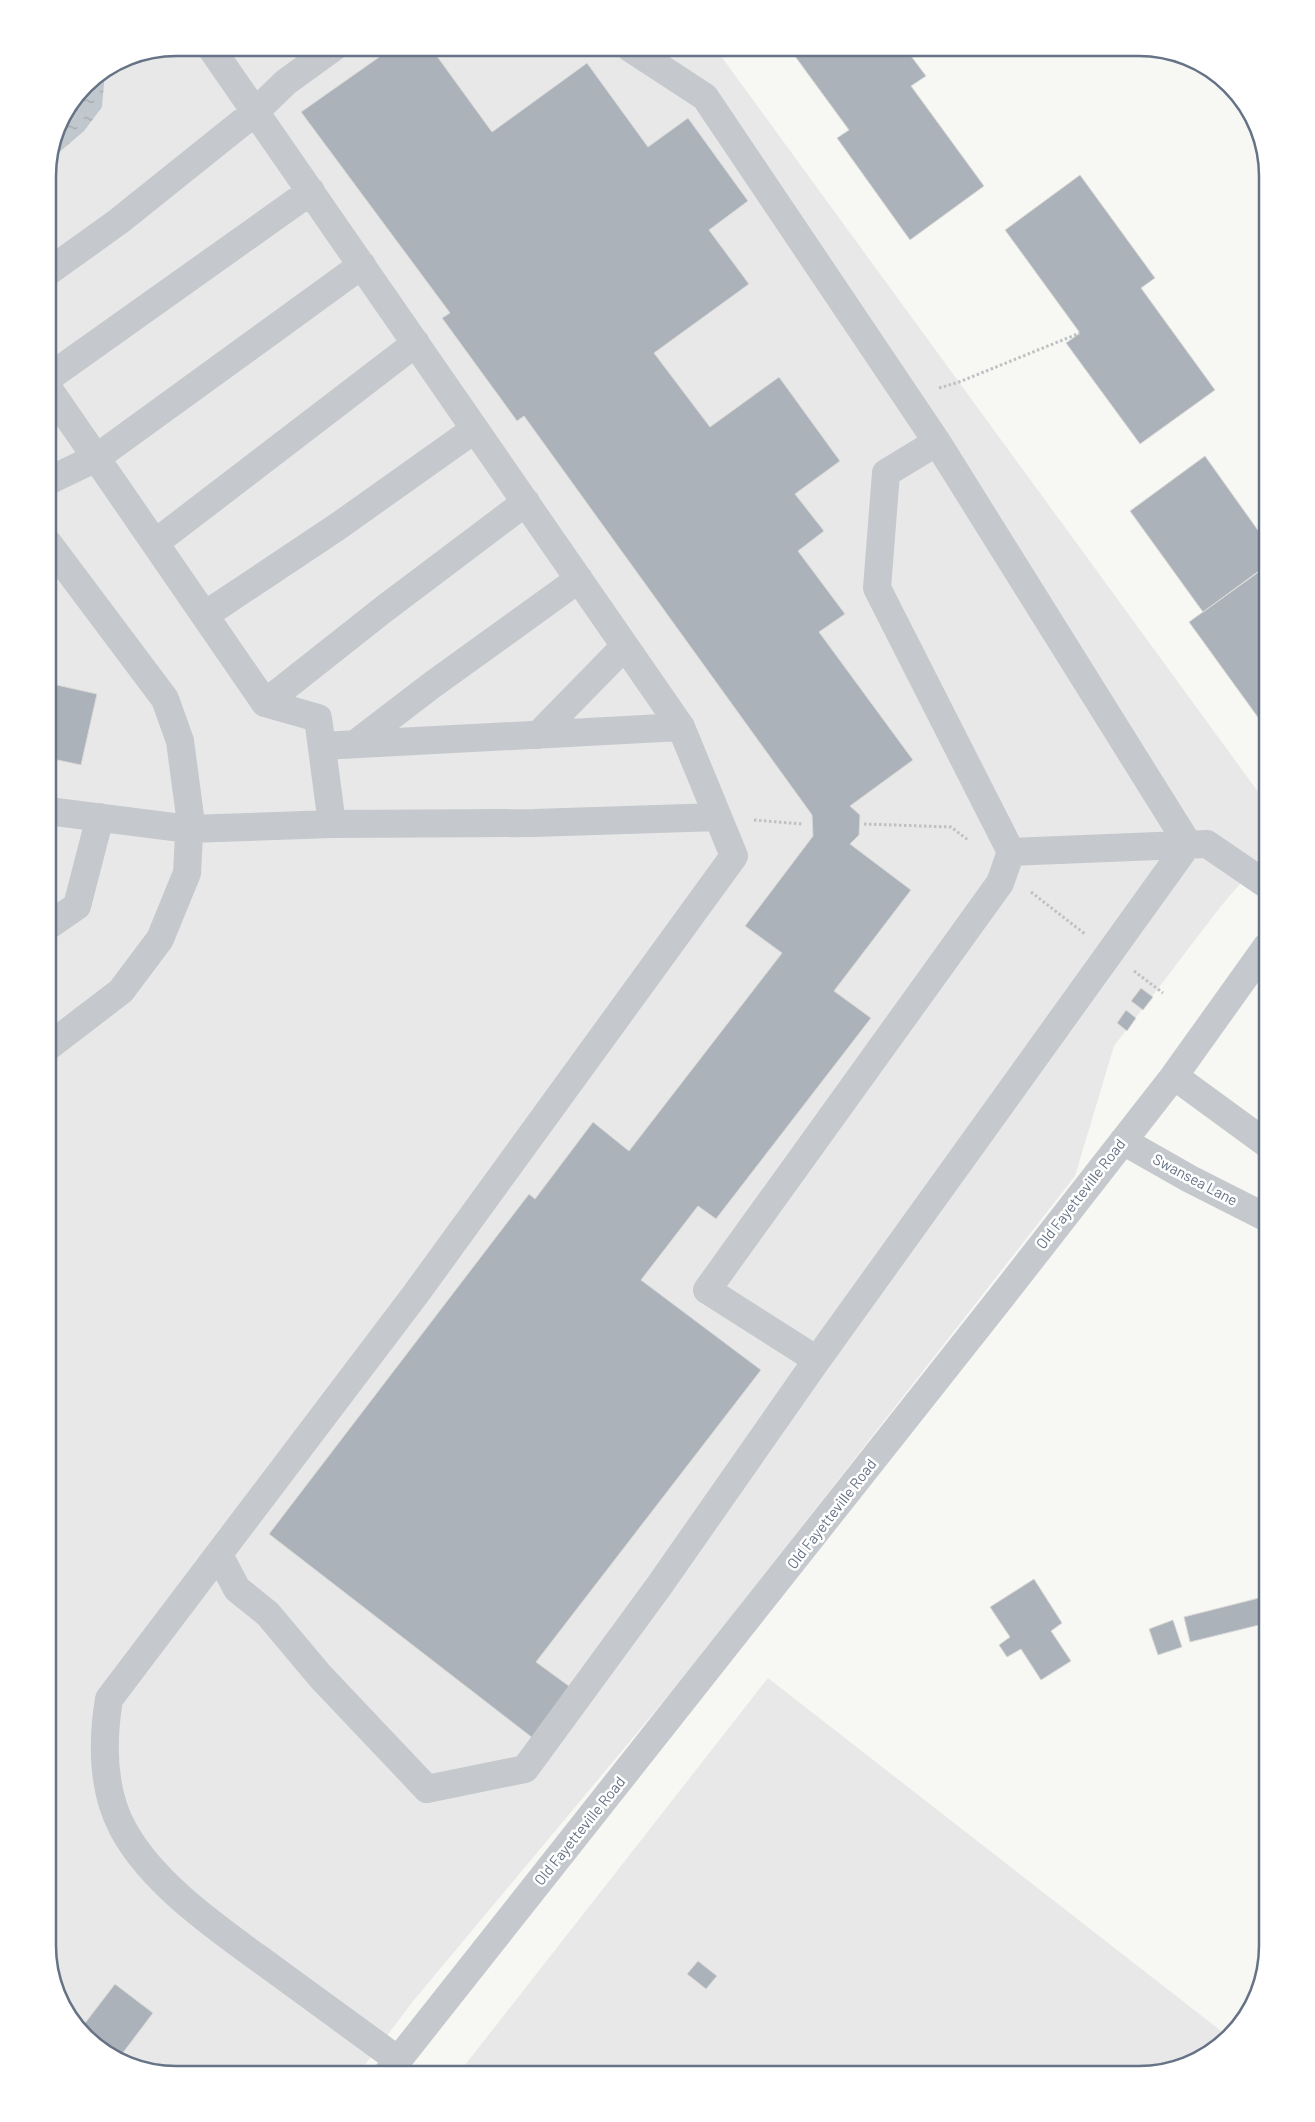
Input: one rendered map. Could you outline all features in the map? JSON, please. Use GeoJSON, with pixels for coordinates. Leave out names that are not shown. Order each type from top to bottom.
{"type":"FeatureCollection","features":[{"type":"Feature","properties":{"kind":"street"},"geometry":{"type":"LineString","coordinates":[[217,57],[681,727],[734,856],[410,1301],[108,1699],[104,1744],[107,1781],[113,1806],[138,1855],[163,1881],[230,1938],[391,2065]]}},
{"type":"Feature","properties":{"kind":"street"},"geometry":{"type":"LineString","coordinates":[[57,266],[120,221],[256,112],[286,82],[321,57]]}},
{"type":"Feature","properties":{"kind":"street"},"geometry":{"type":"LineString","coordinates":[[644,57],[705,96],[937,442],[1188,844]]}},
{"type":"Feature","properties":{"kind":"street"},"geometry":{"type":"LineString","coordinates":[[57,372],[311,191]]}},
{"type":"Feature","properties":{"kind":"street"},"geometry":{"type":"LineString","coordinates":[[57,477],[96,458],[362,265]]}},
{"type":"Feature","properties":{"kind":"street"},"geometry":{"type":"LineString","coordinates":[[155,543],[416,343]]}},
{"type":"Feature","properties":{"kind":"street"},"geometry":{"type":"LineString","coordinates":[[57,401],[265,703],[318,718],[332,824]]}},
{"type":"Feature","properties":{"kind":"street"},"geometry":{"type":"LineString","coordinates":[[205,615],[337,527],[475,429]]}},
{"type":"Feature","properties":{"kind":"street"},"geometry":{"type":"LineString","coordinates":[[817,1360],[707,1290],[1000,883],[1011,852],[877,588],[886,473],[937,442]]}},
{"type":"Feature","properties":{"kind":"street"},"geometry":{"type":"LineString","coordinates":[[265,703],[384,609],[526,502]]}},
{"type":"Feature","properties":{"kind":"street"},"geometry":{"type":"LineString","coordinates":[[57,555],[165,699],[180,741],[190,816],[187,873],[160,940],[122,991],[57,1041]]}},
{"type":"Feature","properties":{"kind":"street"},"geometry":{"type":"LineString","coordinates":[[354,744],[579,579]]}},
{"type":"Feature","properties":{"kind":"street"},"geometry":{"type":"LineString","coordinates":[[538,735],[625,646]]}},
{"type":"Feature","properties":{"kind":"street"},"geometry":{"type":"LineString","coordinates":[[322,746],[681,727]]}},
{"type":"Feature","properties":{"kind":"street"},"geometry":{"type":"LineString","coordinates":[[57,812],[189,829],[332,824],[534,823],[718,817]]}},
{"type":"Feature","properties":{"kind":"street"},"geometry":{"type":"LineString","coordinates":[[57,920],[77,906],[100,817]]}},
{"type":"Feature","properties":{"kind":"street"},"geometry":{"type":"LineString","coordinates":[[219,1555],[237,1589],[268,1614],[320,1676],[427,1789],[525,1769],[659,1586],[817,1360],[1188,844]]}},
{"type":"Feature","properties":{"kind":"street"},"geometry":{"type":"LineString","coordinates":[[1011,852],[1207,844],[1259,879]]}},
{"type":"Feature","properties":{"kind":"street","name":"Old Fayetteville Road"},"geometry":{"type":"LineString","coordinates":[[394,2065],[754,1612],[1174,1076],[1259,958]]}},
{"type":"Feature","properties":{"kind":"street"},"geometry":{"type":"LineString","coordinates":[[1174,1076],[1259,1137]]}},
{"type":"Feature","properties":{"kind":"street","name":"Swansea Lane"},"geometry":{"type":"LineString","coordinates":[[1123,1141],[1190,1179],[1259,1214]]}},
{"type":"Feature","properties":{"kind":"path"},"geometry":{"type":"LineString","coordinates":[[907,397],[959,382],[1080,333]]}},
{"type":"Feature","properties":{"kind":"path"},"geometry":{"type":"LineString","coordinates":[[718,817],[802,824]]}},
{"type":"Feature","properties":{"kind":"shaded area"},"geometry":{"type":"Polygon","coordinates":[[[169,57],[722,57],[1259,793],[1259,862],[1221,906],[1114,1046],[1075,1176],[697,1661],[414,2000],[365,2065],[169,2065],[153,2063],[123,2053],[97,2036],[77,2012],[65,1992],[60,1977],[56,1945],[57,161],[65,130],[72,116],[91,91],[116,72],[145,60],[169,57]]]}},
{"type":"Feature","properties":{"kind":"shaded area"},"geometry":{"type":"Polygon","coordinates":[[[768,1678],[1223,2032],[1192,2053],[1154,2065],[1138,2066],[465,2065],[768,1678]]]}},
{"type":"Feature","properties":{"kind":"water"},"geometry":{"type":"Polygon","coordinates":[[[104,80],[102,107],[84,131],[59,153],[65,130],[72,116],[91,91],[104,80]]]}},
{"type":"Feature","properties":{"kind":"building"},"geometry":{"type":"Polygon","coordinates":[[[379,57],[438,57],[492,132],[587,63],[648,147],[688,118],[748,201],[709,230],[749,284],[654,353],[710,427],[779,377],[840,461],[795,494],[824,531],[798,551],[845,614],[819,632],[913,760],[850,806],[860,815],[859,835],[850,844],[911,890],[834,991],[871,1018],[716,1219],[698,1206],[641,1280],[761,1370],[536,1662],[573,1689],[534,1739],[269,1534],[529,1194],[535,1199],[593,1122],[629,1151],[782,953],[745,926],[813,836],[812,815],[524,416],[517,421],[442,318],[450,313],[301,112],[379,57]]]}},
{"type":"Feature","properties":{"kind":"building"},"geometry":{"type":"Polygon","coordinates":[[[796,57],[912,57],[926,76],[911,86],[984,186],[910,240],[837,138],[849,130],[796,57]]]}},
{"type":"Feature","properties":{"kind":"building"},"geometry":{"type":"Polygon","coordinates":[[[1080,175],[1155,278],[1141,288],[1215,390],[1140,444],[1066,343],[1080,333],[1005,230],[1080,175]]]}},
{"type":"Feature","properties":{"kind":"building"},"geometry":{"type":"Polygon","coordinates":[[[1205,456],[1259,532],[1259,571],[1203,612],[1130,511],[1205,456]]]}},
{"type":"Feature","properties":{"kind":"building"},"geometry":{"type":"Polygon","coordinates":[[[1259,572],[1259,719],[1189,622],[1259,572]]]}},
{"type":"Feature","properties":{"kind":"building"},"geometry":{"type":"Polygon","coordinates":[[[57,685],[97,694],[81,765],[57,760],[57,685]]]}},
{"type":"Feature","properties":{"kind":"building"},"geometry":{"type":"Polygon","coordinates":[[[1141,988],[1153,997],[1143,1010],[1131,1001],[1141,988]]]}},
{"type":"Feature","properties":{"kind":"building"},"geometry":{"type":"Polygon","coordinates":[[[1126,1010],[1136,1018],[1127,1031],[1117,1023],[1126,1010]]]}},
{"type":"Feature","properties":{"kind":"building"},"geometry":{"type":"Polygon","coordinates":[[[1034,1579],[1062,1623],[1051,1631],[1071,1661],[1041,1680],[1021,1649],[1007,1657],[999,1645],[1010,1637],[990,1607],[1034,1579]]]}},
{"type":"Feature","properties":{"kind":"building"},"geometry":{"type":"Polygon","coordinates":[[[1259,1598],[1259,1625],[1190,1642],[1184,1617],[1259,1598]]]}},
{"type":"Feature","properties":{"kind":"building"},"geometry":{"type":"Polygon","coordinates":[[[1173,1620],[1182,1647],[1158,1655],[1149,1629],[1173,1620]]]}},
{"type":"Feature","properties":{"kind":"building"},"geometry":{"type":"Polygon","coordinates":[[[698,1961],[717,1976],[706,1989],[687,1974],[698,1961]]]}},
{"type":"Feature","properties":{"kind":"building"},"geometry":{"type":"Polygon","coordinates":[[[115,1984],[153,2013],[123,2053],[97,2036],[85,2023],[115,1984]]]}}]}
